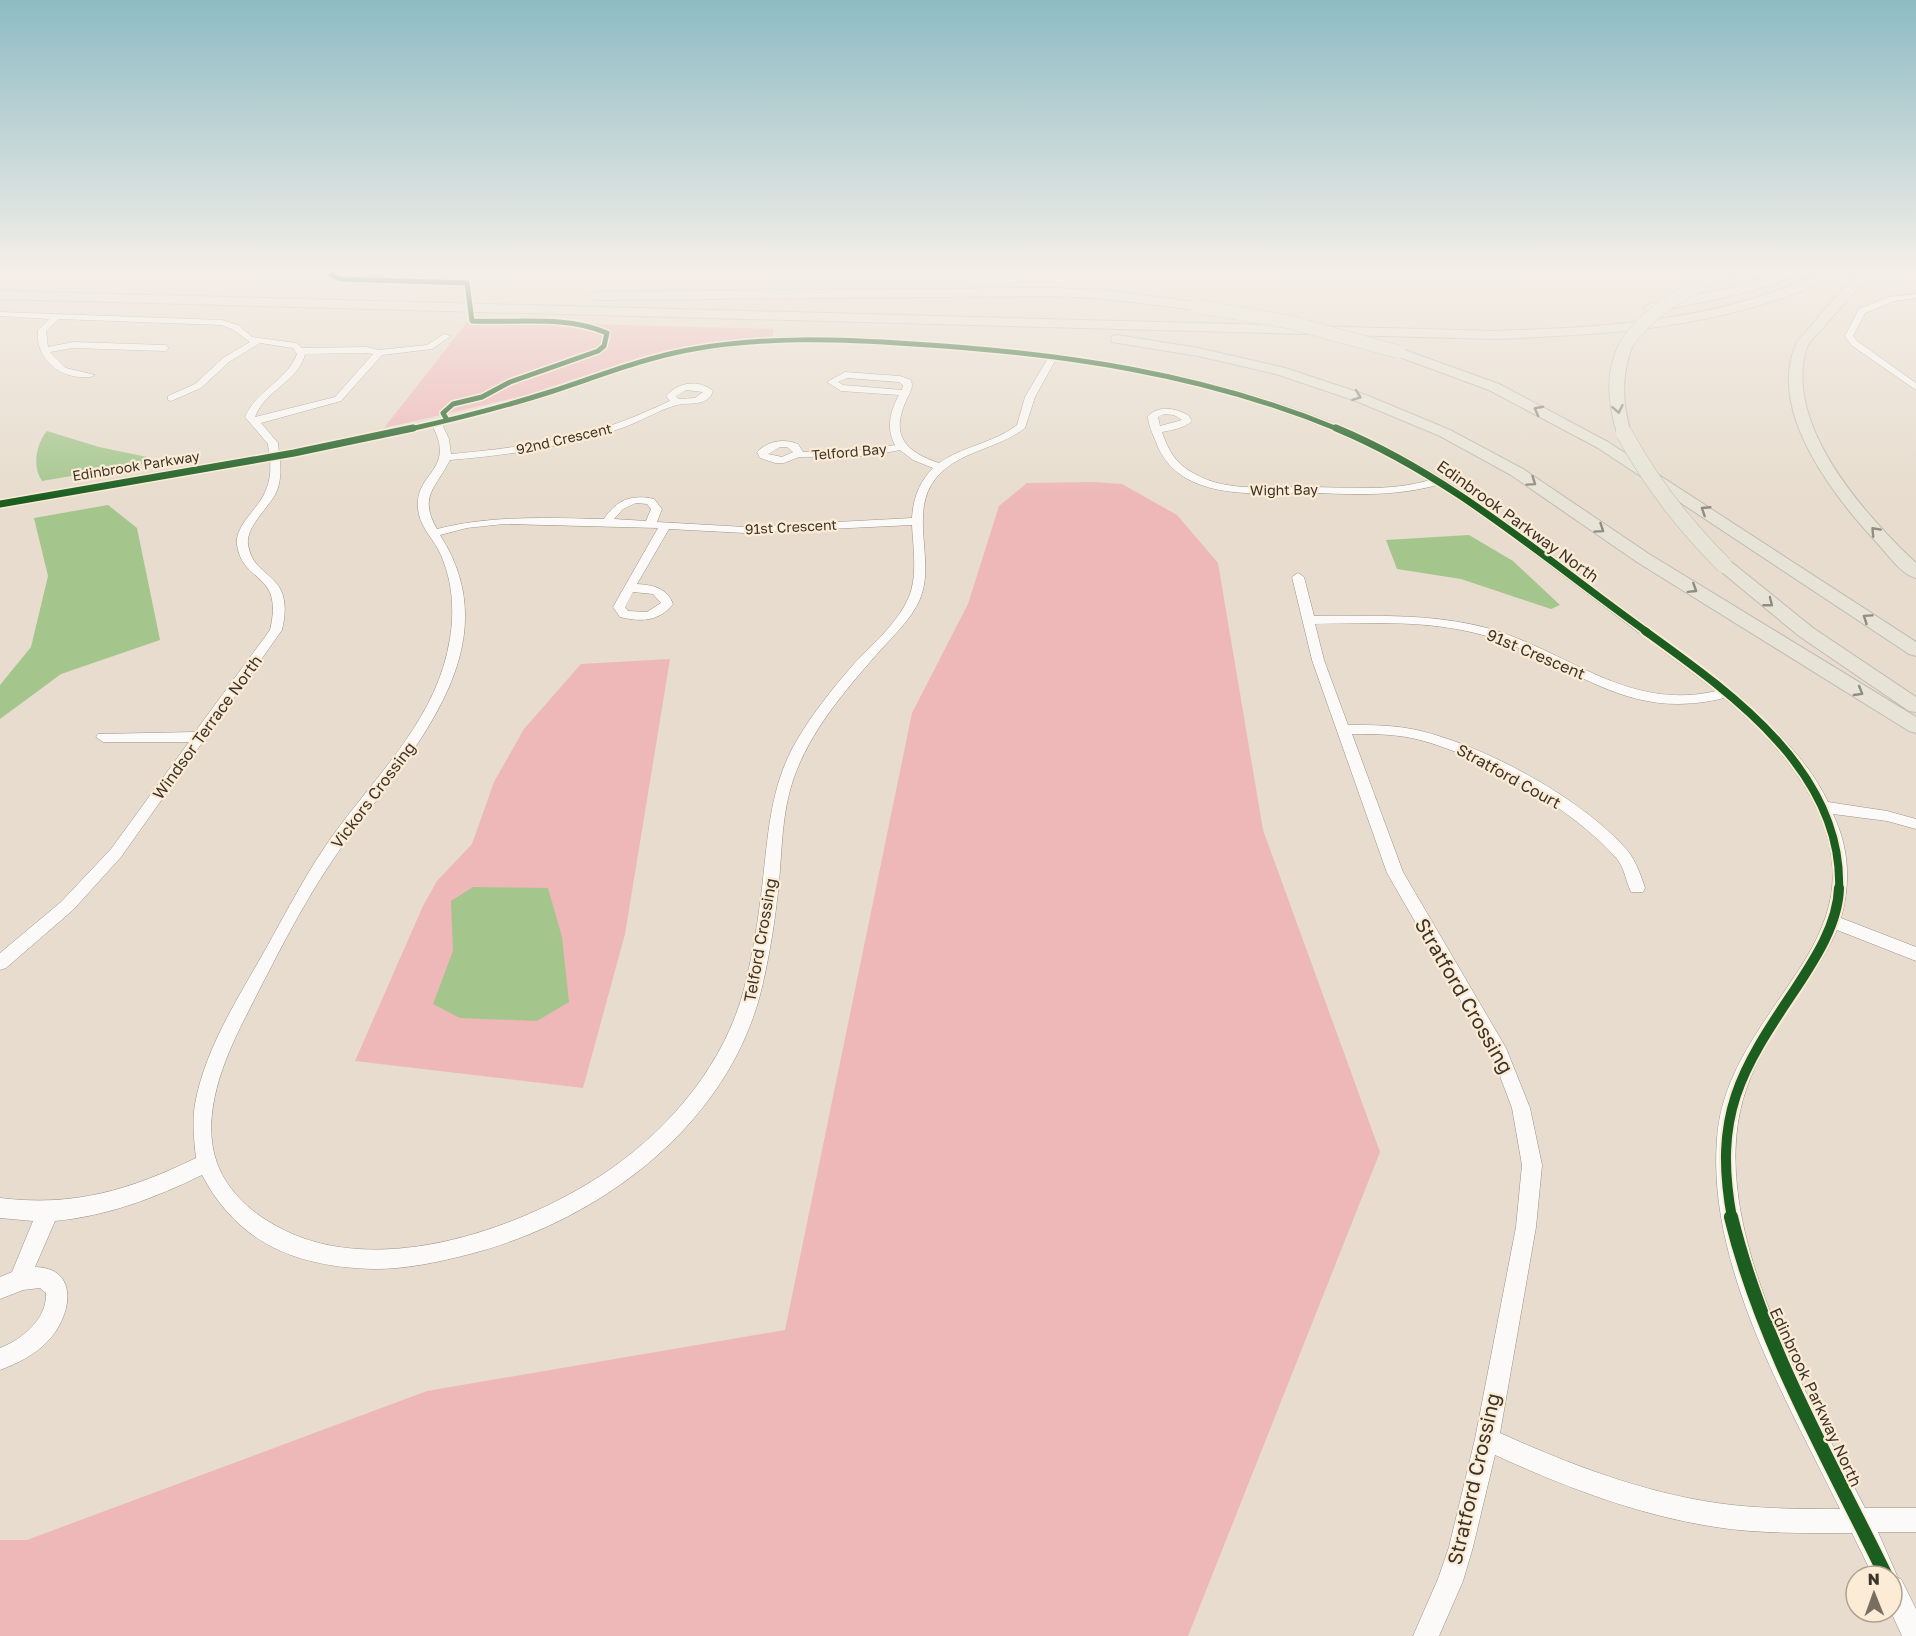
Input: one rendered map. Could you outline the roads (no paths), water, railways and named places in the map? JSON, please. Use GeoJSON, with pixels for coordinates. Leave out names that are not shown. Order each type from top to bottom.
{"type":"FeatureCollection","features":[{"type":"Feature","properties":{"kind":"highway"},"geometry":{"type":"LineString","coordinates":[[1169,346],[1253,364],[1335,388],[1418,420],[1491,457],[1643,558],[1916,726]]}},
{"type":"Feature","properties":{"kind":"highway"},"geometry":{"type":"LineString","coordinates":[[1378,346],[1494,387],[1603,445],[1916,650]]}},
{"type":"Feature","properties":{"kind":"highway"},"geometry":{"type":"LineString","coordinates":[[1625,346],[1615,385],[1618,414],[1624,433],[1640,466],[1685,526],[1724,565],[1806,632],[1916,706]]}},
{"type":"Feature","properties":{"kind":"highway"},"geometry":{"type":"LineString","coordinates":[[1802,346],[1796,366],[1796,393],[1809,435],[1836,483],[1860,515],[1916,573]]}},
{"type":"Feature","properties":{"kind":"street"},"geometry":{"type":"LineString","coordinates":[[43,346],[54,363],[70,373],[90,375]]}},
{"type":"Feature","properties":{"kind":"street"},"geometry":{"type":"LineString","coordinates":[[45,350],[65,346]]}},
{"type":"Feature","properties":{"kind":"street"},"geometry":{"type":"LineString","coordinates":[[114,346],[165,348]]}},
{"type":"Feature","properties":{"kind":"street"},"geometry":{"type":"LineString","coordinates":[[171,398],[198,386],[226,360],[248,346]]}},
{"type":"Feature","properties":{"kind":"street"},"geometry":{"type":"LineString","coordinates":[[294,346],[301,351],[367,350],[379,353],[430,346]]}},
{"type":"Feature","properties":{"kind":"street","name":"Edinbrook Parkway North"},"geometry":{"type":"LineString","coordinates":[[276,457],[436,423],[539,395],[644,360],[715,346]]}},
{"type":"Feature","properties":{"kind":"street","name":"Edinbrook Parkway North"},"geometry":{"type":"LineString","coordinates":[[935,346],[1054,355],[1160,372],[1262,399],[1357,437],[1438,481],[1497,521],[1725,693],[1784,747],[1810,783],[1823,807],[1836,843],[1842,877],[1834,922],[1795,992],[1747,1064],[1732,1106],[1726,1140],[1727,1178],[1735,1226],[1759,1311],[1778,1357],[1880,1564]]}},
{"type":"Feature","properties":{"kind":"street"},"geometry":{"type":"LineString","coordinates":[[1859,346],[1916,387]]}},
{"type":"Feature","properties":{"kind":"street"},"geometry":{"type":"LineString","coordinates":[[276,457],[273,443],[250,417],[255,406],[298,363],[301,351]]}},
{"type":"Feature","properties":{"kind":"street"},"geometry":{"type":"LineString","coordinates":[[253,422],[338,399],[379,353]]}},
{"type":"Feature","properties":{"kind":"street"},"geometry":{"type":"LineString","coordinates":[[940,467],[958,455],[1006,437],[1022,426],[1030,397],[1054,355]]}},
{"type":"Feature","properties":{"kind":"street"},"geometry":{"type":"LineString","coordinates":[[845,375],[900,379],[908,382],[906,393],[841,388],[832,382],[845,375]]}},
{"type":"Feature","properties":{"kind":"street","name":"Telford Bay"},"geometry":{"type":"LineString","coordinates":[[906,393],[896,414],[895,432],[900,447],[919,460],[940,467]]}},
{"type":"Feature","properties":{"kind":"street","name":"92nd Crescent"},"geometry":{"type":"LineString","coordinates":[[447,456],[494,453],[559,442],[618,426],[676,402]]}},
{"type":"Feature","properties":{"kind":"street"},"geometry":{"type":"LineString","coordinates":[[436,423],[448,446],[447,456]]}},
{"type":"Feature","properties":{"kind":"street","name":"Wight Bay"},"geometry":{"type":"LineString","coordinates":[[1157,430],[1164,451],[1178,468],[1204,482],[1222,487],[1260,492],[1323,490],[1372,492],[1396,491],[1438,481]]}},
{"type":"Feature","properties":{"kind":"street","name":"Telford Bay"},"geometry":{"type":"LineString","coordinates":[[798,454],[869,453],[900,447]]}},
{"type":"Feature","properties":{"kind":"street","name":"Vickors Crossing"},"geometry":{"type":"LineString","coordinates":[[207,1163],[202,1131],[206,1103],[213,1071],[227,1035],[325,859],[399,764],[424,725],[442,689],[454,655],[459,624],[459,596],[453,570],[423,508],[424,496],[447,456]]}},
{"type":"Feature","properties":{"kind":"street","name":"Edinbrook Parkway"},"geometry":{"type":"LineString","coordinates":[[0,504],[276,457]]}},
{"type":"Feature","properties":{"kind":"street","name":"Windsor Terrace North"},"geometry":{"type":"LineString","coordinates":[[0,963],[67,906],[116,854],[267,644],[280,616],[278,592],[247,557],[242,542],[244,533],[275,484],[276,457]]}},
{"type":"Feature","properties":{"kind":"street","name":"Telford Crossing"},"geometry":{"type":"LineString","coordinates":[[207,1163],[224,1196],[248,1222],[281,1243],[321,1255],[368,1259],[420,1256],[472,1245],[524,1227],[582,1198],[619,1174],[659,1142],[691,1107],[717,1070],[747,1008],[769,904],[775,827],[789,771],[817,719],[907,612],[916,595],[920,578],[918,499],[921,490],[940,467]]}},
{"type":"Feature","properties":{"kind":"street"},"geometry":{"type":"LineString","coordinates":[[606,522],[617,506],[631,500],[641,499],[650,501],[657,509],[650,524]]}},
{"type":"Feature","properties":{"kind":"street","name":"91st Crescent"},"geometry":{"type":"LineString","coordinates":[[435,532],[467,525],[504,521],[606,522],[754,530],[918,521]]}},
{"type":"Feature","properties":{"kind":"street"},"geometry":{"type":"LineString","coordinates":[[630,588],[665,526]]}},
{"type":"Feature","properties":{"kind":"street","name":"Stratford Crossing"},"geometry":{"type":"LineString","coordinates":[[1298,577],[1318,660],[1395,873],[1500,1053],[1521,1108],[1532,1165],[1527,1227],[1487,1439],[1461,1547],[1450,1581],[1426,1636]]}},
{"type":"Feature","properties":{"kind":"street","name":"91st Crescent"},"geometry":{"type":"LineString","coordinates":[[1307,620],[1420,621],[1460,626],[1503,638],[1629,693],[1661,699],[1689,700],[1725,693]]}},
{"type":"Feature","properties":{"kind":"street","name":"Stratford Court"},"geometry":{"type":"LineString","coordinates":[[1343,729],[1400,731],[1431,738],[1462,748],[1520,779],[1570,810],[1611,843],[1624,857],[1632,871],[1637,888]]}},
{"type":"Feature","properties":{"kind":"street"},"geometry":{"type":"LineString","coordinates":[[103,737],[199,737]]}},
{"type":"Feature","properties":{"kind":"street"},"geometry":{"type":"LineString","coordinates":[[1823,807],[1887,816],[1916,824]]}},
{"type":"Feature","properties":{"kind":"street"},"geometry":{"type":"LineString","coordinates":[[1834,922],[1916,954]]}},
{"type":"Feature","properties":{"kind":"street"},"geometry":{"type":"LineString","coordinates":[[0,1208],[48,1213],[111,1204],[144,1193],[207,1163]]}},
{"type":"Feature","properties":{"kind":"street"},"geometry":{"type":"LineString","coordinates":[[20,1279],[31,1247],[48,1213]]}},
{"type":"Feature","properties":{"kind":"street"},"geometry":{"type":"LineString","coordinates":[[0,1288],[20,1279],[44,1279],[52,1284],[57,1292],[57,1303],[50,1321],[34,1340],[21,1350],[0,1359]]}},
{"type":"Feature","properties":{"kind":"street"},"geometry":{"type":"LineString","coordinates":[[1487,1439],[1579,1479],[1667,1506],[1761,1519],[1916,1520]]}},
{"type":"Feature","properties":{"kind":"street"},"geometry":{"type":"LineString","coordinates":[[1904,1612],[1916,1636]]}}]}
